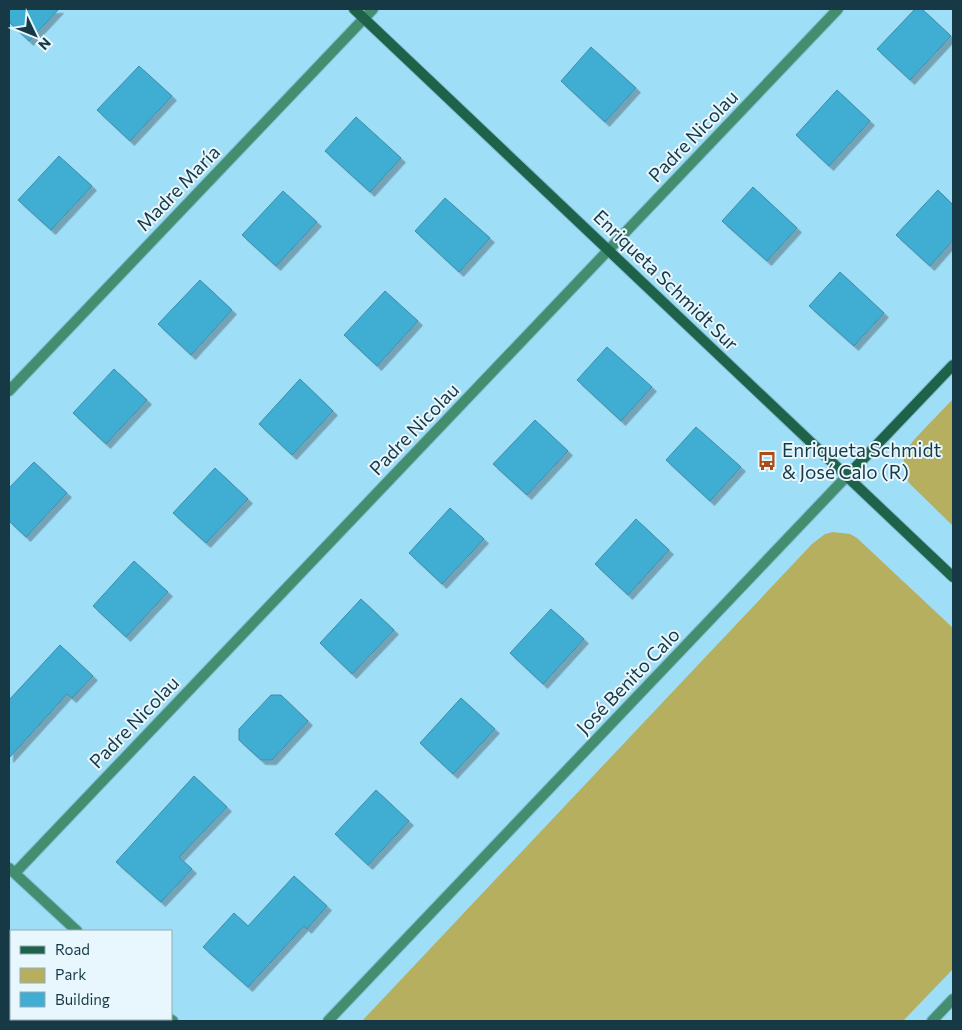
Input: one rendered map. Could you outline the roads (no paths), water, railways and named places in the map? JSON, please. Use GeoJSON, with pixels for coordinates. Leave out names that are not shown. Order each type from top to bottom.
{"type":"FeatureCollection","features":[{"type":"Feature","properties":{"kind":"street","name":"Enriqueta Schmidt Sur"},"geometry":{"type":"LineString","coordinates":[[354,9],[953,577]]}},
{"type":"Feature","properties":{"kind":"street","name":"Madre María"},"geometry":{"type":"LineString","coordinates":[[9,391],[373,9]]}},
{"type":"Feature","properties":{"kind":"street","name":"Padre Nicolau"},"geometry":{"type":"LineString","coordinates":[[12,870],[838,9]]}},
{"type":"Feature","properties":{"kind":"street","name":"José Benito Calo"},"geometry":{"type":"LineString","coordinates":[[328,1021],[953,365]]}},
{"type":"Feature","properties":{"kind":"street"},"geometry":{"type":"LineString","coordinates":[[12,870],[76,930]]}},
{"type":"Feature","properties":{"kind":"street"},"geometry":{"type":"LineString","coordinates":[[932,1021],[953,999]]}},
{"type":"Feature","properties":{"kind":"place","name":"Enriqueta Schmidt & José Calo (R)"},"geometry":{"type":"Point","coordinates":[767,461]}}]}
